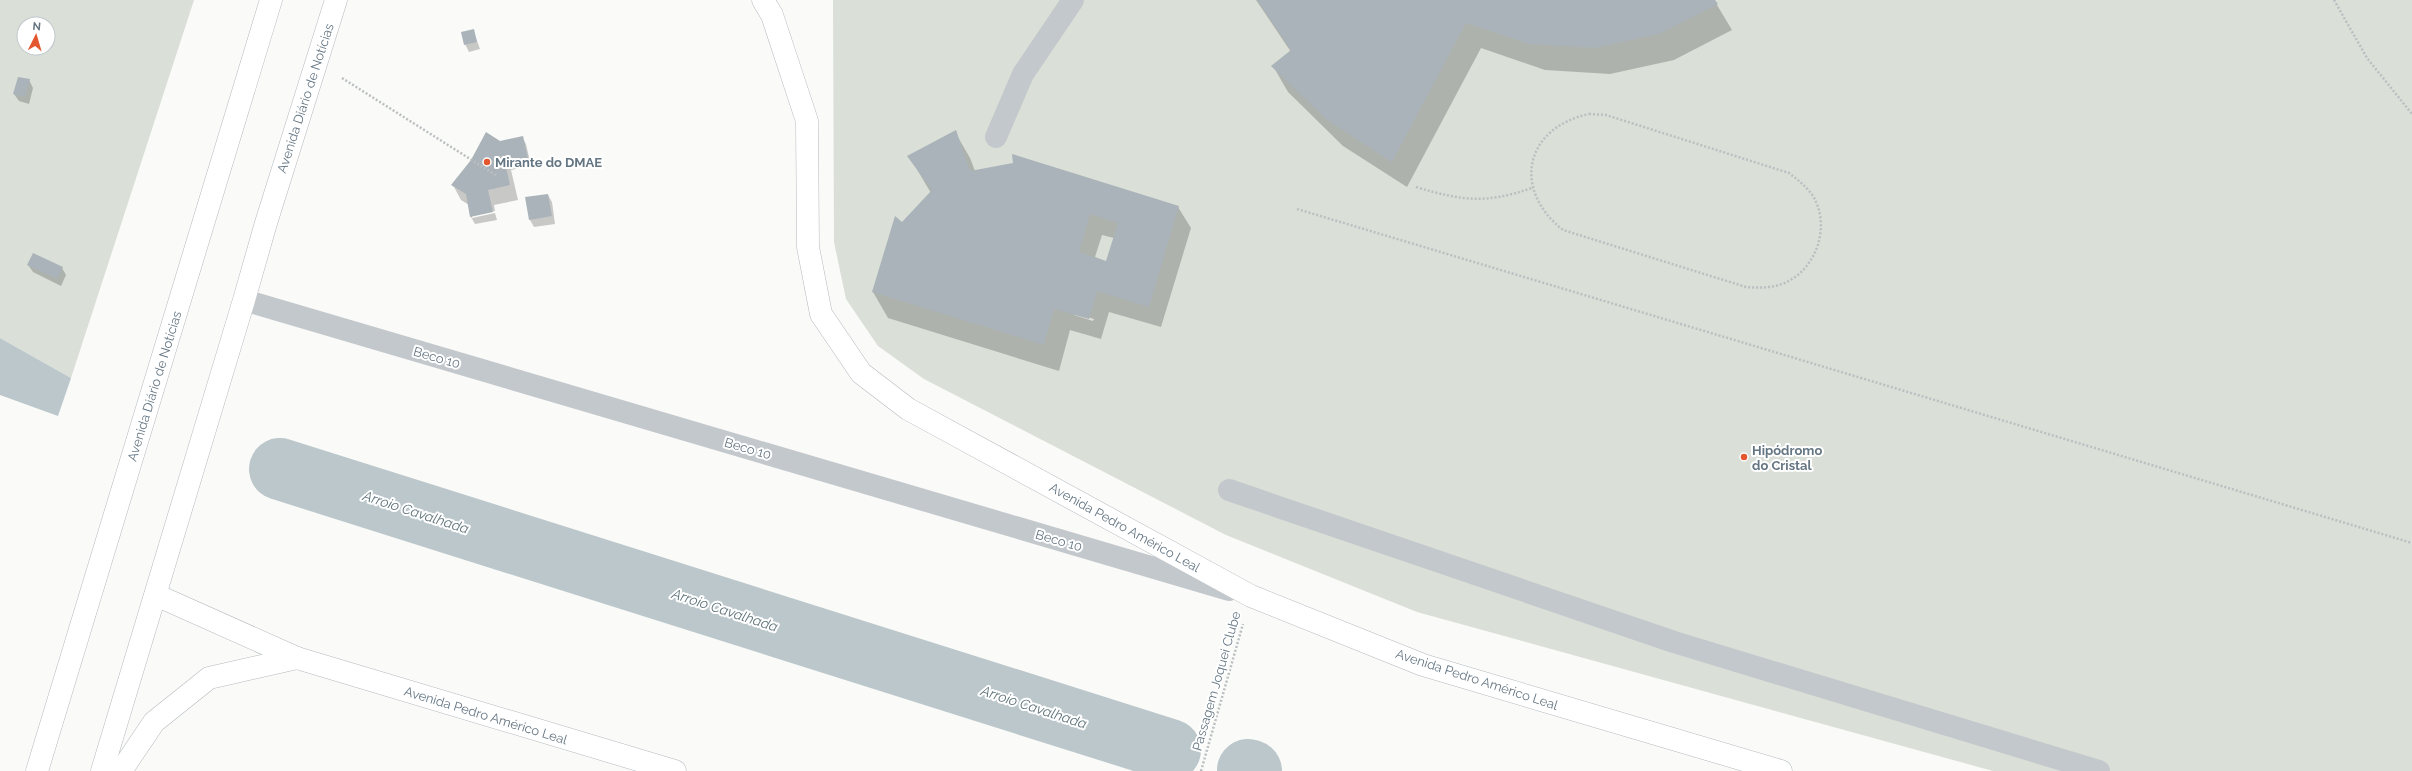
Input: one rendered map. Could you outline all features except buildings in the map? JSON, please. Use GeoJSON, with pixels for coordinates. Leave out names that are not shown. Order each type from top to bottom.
{"type":"FeatureCollection","features":[{"type":"Feature","properties":{"kind":"main road","name":"Avenida Diário de Notícias"},"geometry":{"type":"LineString","coordinates":[[36,771],[271,0]]}},
{"type":"Feature","properties":{"kind":"main road","name":"Avenida Diário de Notícias"},"geometry":{"type":"LineString","coordinates":[[102,771],[156,595],[266,223],[336,0]]}},
{"type":"Feature","properties":{"kind":"main road","name":"Avenida Pedro Américo Leal"},"geometry":{"type":"LineString","coordinates":[[762,0],[772,15],[807,121],[808,247],[821,314],[860,373],[908,409],[1251,596],[1423,665],[1781,771]]}},
{"type":"Feature","properties":{"kind":"main road","name":"Avenida Pedro Américo Leal"},"geometry":{"type":"LineString","coordinates":[[156,595],[298,658],[675,771]]}},
{"type":"Feature","properties":{"kind":"main road","name":"Avenida Pedro Américo Leal"},"geometry":{"type":"LineString","coordinates":[[121,771],[154,722],[209,678],[298,658]]}},
{"type":"Feature","properties":{"kind":"lane"},"geometry":{"type":"LineString","coordinates":[[996,137],[1023,74],[1073,0]]}},
{"type":"Feature","properties":{"kind":"lane","name":"Beco 10"},"geometry":{"type":"LineString","coordinates":[[244,300],[1251,596]]}},
{"type":"Feature","properties":{"kind":"lane"},"geometry":{"type":"LineString","coordinates":[[1229,490],[1674,642],[2098,771]]}},
{"type":"Feature","properties":{"kind":"path"},"geometry":{"type":"LineString","coordinates":[[2334,0],[2367,58],[2412,114]]}},
{"type":"Feature","properties":{"kind":"path"},"geometry":{"type":"LineString","coordinates":[[317,61],[497,176]]}},
{"type":"Feature","properties":{"kind":"path"},"geometry":{"type":"LineString","coordinates":[[1589,114],[1606,115],[1789,173],[1803,183],[1814,197],[1820,214],[1821,231],[1817,249],[1809,264],[1796,276],[1775,286],[1746,288],[1563,230],[1549,219],[1538,205],[1532,188],[1531,171],[1535,154],[1543,138],[1556,126],[1571,118],[1589,114]]}},
{"type":"Feature","properties":{"kind":"path"},"geometry":{"type":"LineString","coordinates":[[1416,187],[1451,197],[1481,200],[1507,196],[1532,188]]}},
{"type":"Feature","properties":{"kind":"path"},"geometry":{"type":"LineString","coordinates":[[1297,209],[2412,543]]}},
{"type":"Feature","properties":{"kind":"path","name":"Passagem Joquei Clube"},"geometry":{"type":"LineString","coordinates":[[1201,771],[1251,596]]}},
{"type":"Feature","properties":{"kind":"shaded area"},"geometry":{"type":"Polygon","coordinates":[[[0,0],[194,0],[71,378],[0,338],[0,0]]]}},
{"type":"Feature","properties":{"kind":"shaded area","name":"Hipódromo do Cristal"},"geometry":{"type":"Polygon","coordinates":[[[833,0],[2412,0],[2412,771],[1993,771],[1417,612],[1226,535],[924,379],[878,346],[846,299],[834,242],[833,0]]]}},
{"type":"Feature","properties":{"kind":"shaded area"},"geometry":{"type":"Polygon","coordinates":[[[0,338],[71,378],[58,416],[0,395],[0,338]]]}},
{"type":"Feature","properties":{"kind":"waterway","name":"Arroio Cavalhada"},"geometry":{"type":"LineString","coordinates":[[280,469],[1170,750]]}},
{"type":"Feature","properties":{"kind":"place","name":"Mirante do DMAE"},"geometry":{"type":"Point","coordinates":[487,162]}},
{"type":"Feature","properties":{"kind":"place","name":"Hipódromo do Cristal"},"geometry":{"type":"Point","coordinates":[1744,457]}}]}
